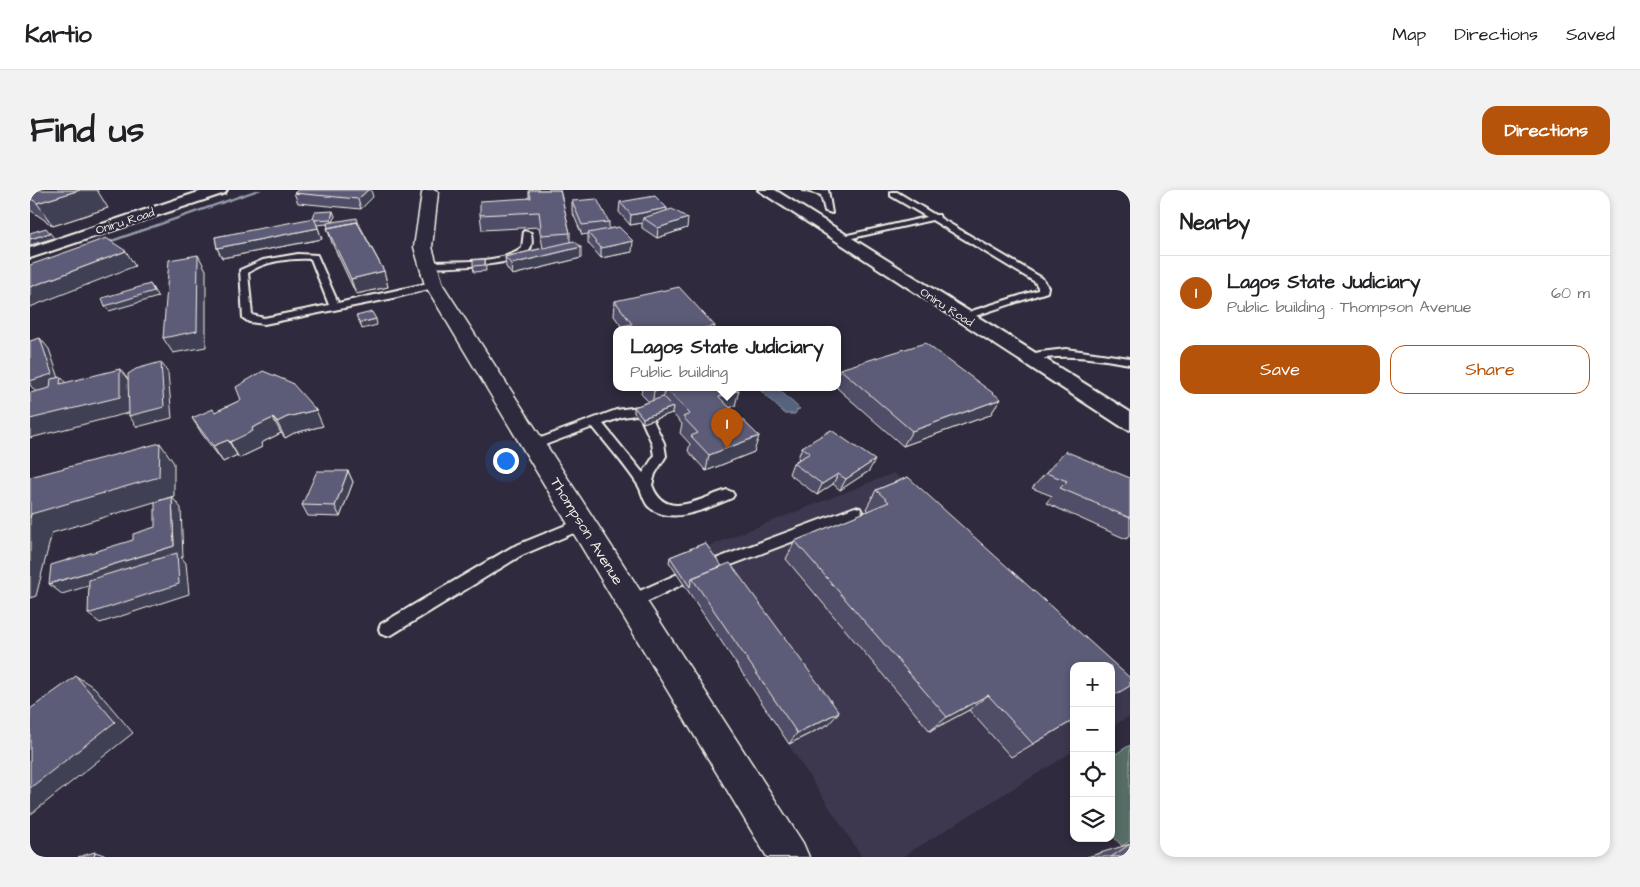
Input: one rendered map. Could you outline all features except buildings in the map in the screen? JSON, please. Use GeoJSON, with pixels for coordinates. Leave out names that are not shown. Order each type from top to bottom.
{"type":"FeatureCollection","features":[{"type":"Feature","properties":{"kind":"street","name":"Oniru Road"},"geometry":{"type":"LineString","coordinates":[[33,247],[220,190]]}},
{"type":"Feature","properties":{"kind":"street","name":"Oniru Road"},"geometry":{"type":"LineString","coordinates":[[767,190],[963,317],[1128,418]]}},
{"type":"Feature","properties":{"kind":"street","name":"Thompson Avenue"},"geometry":{"type":"LineString","coordinates":[[433,192],[423,247],[430,275],[790,857]]}},
{"type":"Feature","properties":{"kind":"lane"},"geometry":{"type":"LineString","coordinates":[[807,190],[825,192],[829,211]]}},
{"type":"Feature","properties":{"kind":"lane"},"geometry":{"type":"LineString","coordinates":[[894,194],[1039,280],[1043,287],[1042,292],[963,317]]}},
{"type":"Feature","properties":{"kind":"lane"},"geometry":{"type":"LineString","coordinates":[[842,239],[936,218]]}},
{"type":"Feature","properties":{"kind":"lane"},"geometry":{"type":"LineString","coordinates":[[335,307],[314,257],[302,256],[271,261],[252,266],[243,272],[247,316],[253,320],[264,321],[335,307],[430,275],[512,257],[524,251],[528,245],[528,233]]}},
{"type":"Feature","properties":{"kind":"lane"},"geometry":{"type":"LineString","coordinates":[[1028,358],[1040,354],[1066,352],[1130,361]]}},
{"type":"Feature","properties":{"kind":"lane"},"geometry":{"type":"LineString","coordinates":[[534,445],[620,413],[644,416],[658,443],[660,456],[649,473],[645,484]]}},
{"type":"Feature","properties":{"kind":"lane"},"geometry":{"type":"LineString","coordinates":[[596,423],[645,484],[653,502],[669,510],[688,509],[727,495]]}},
{"type":"Feature","properties":{"kind":"lane"},"geometry":{"type":"LineString","coordinates":[[715,565],[855,512]]}},
{"type":"Feature","properties":{"kind":"lane"},"geometry":{"type":"LineString","coordinates":[[387,630],[517,551],[583,523]]}},
{"type":"Feature","properties":{"kind":"lane"},"geometry":{"type":"LineString","coordinates":[[631,602],[680,579]]}},
{"type":"Feature","properties":{"kind":"shaded area"},"geometry":{"type":"Polygon","coordinates":[[[894,473],[1101,662],[1070,662],[1070,753],[902,857],[862,857],[669,562],[894,473]]]}},
{"type":"Feature","properties":{"kind":"shaded area"},"geometry":{"type":"Polygon","coordinates":[[[1115,675],[1130,688],[1130,716],[1115,725],[1115,675]]]}},
{"type":"Feature","properties":{"kind":"green space"},"geometry":{"type":"Polygon","coordinates":[[[1130,745],[1130,841],[1122,846],[1115,838],[1115,754],[1130,745]]]}},
{"type":"Feature","properties":{"kind":"water"},"geometry":{"type":"Polygon","coordinates":[[[761,391],[780,391],[800,409],[795,414],[785,414],[761,391]]]}},
{"type":"Feature","properties":{"kind":"waterway"},"geometry":{"type":"LineString","coordinates":[[102,244],[260,190]]}},
{"type":"Feature","properties":{"kind":"place","name":"Lagos State Judiciary"},"geometry":{"type":"Point","coordinates":[727,449]}}]}
